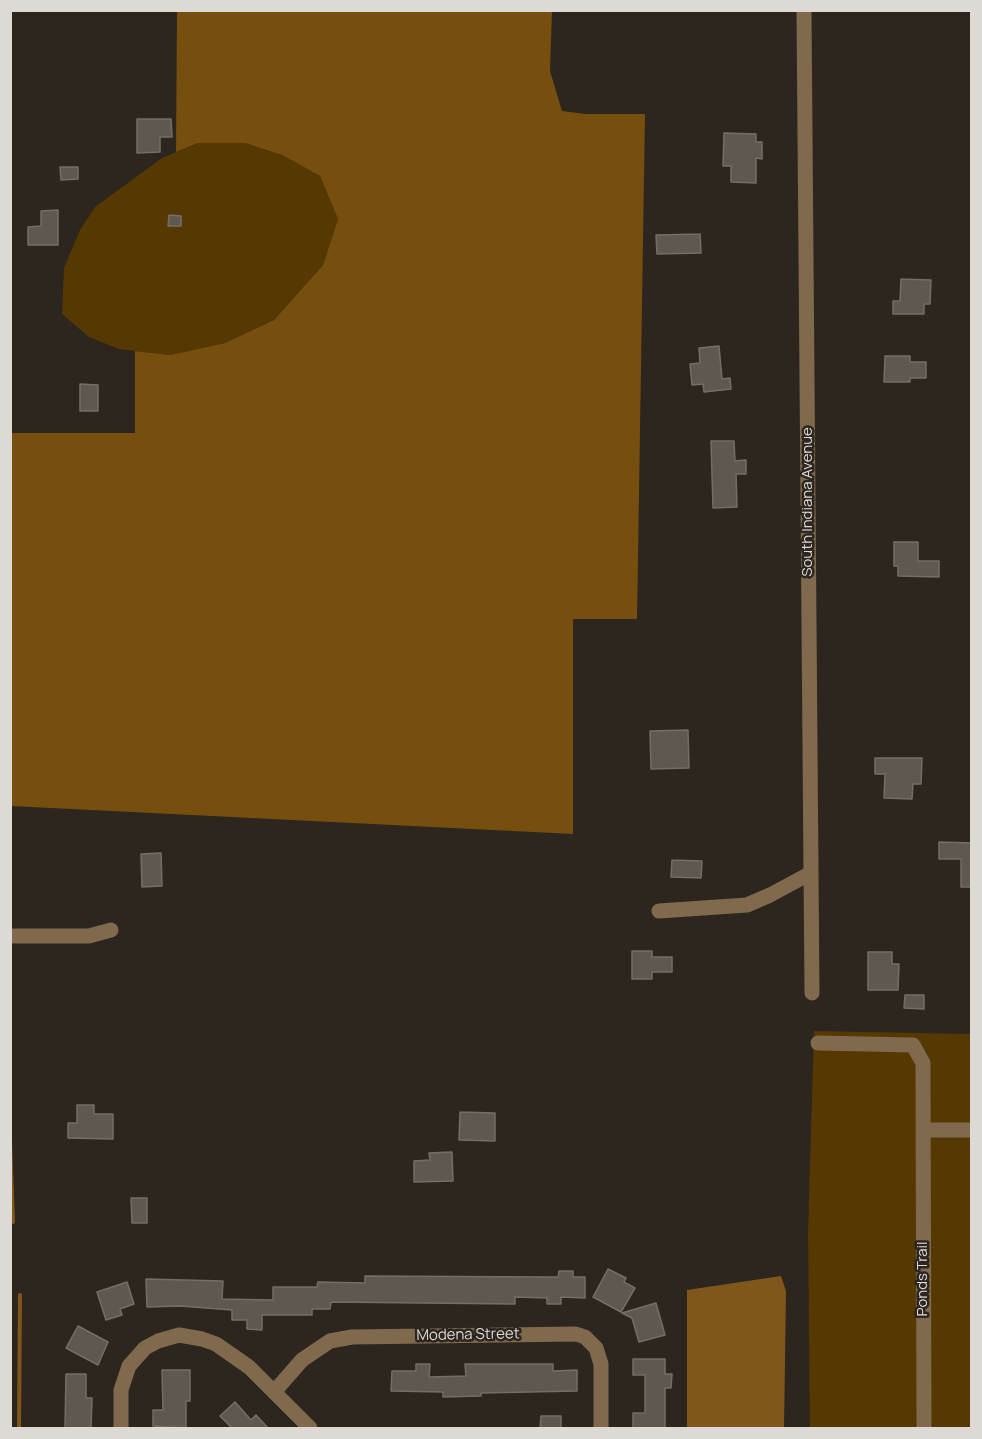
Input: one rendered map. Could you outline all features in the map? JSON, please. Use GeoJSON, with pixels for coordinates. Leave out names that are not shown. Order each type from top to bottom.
{"type":"FeatureCollection","features":[{"type":"Feature","properties":{"kind":"street","name":"South Indiana Avenue"},"geometry":{"type":"LineString","coordinates":[[804,10],[812,993]]}},
{"type":"Feature","properties":{"kind":"street"},"geometry":{"type":"LineString","coordinates":[[659,911],[747,905],[770,896],[812,873]]}},
{"type":"Feature","properties":{"kind":"street"},"geometry":{"type":"LineString","coordinates":[[10,936],[89,936],[111,930]]}},
{"type":"Feature","properties":{"kind":"street","name":"Ponds Trail"},"geometry":{"type":"LineString","coordinates":[[818,1043],[912,1045],[923,1063],[924,1428]]}},
{"type":"Feature","properties":{"kind":"street"},"geometry":{"type":"LineString","coordinates":[[923,1130],[972,1130]]}},
{"type":"Feature","properties":{"kind":"street","name":"Modena Street"},"geometry":{"type":"LineString","coordinates":[[274,1392],[302,1360],[330,1341],[352,1337],[576,1334],[585,1337],[596,1348],[599,1356],[601,1428]]}},
{"type":"Feature","properties":{"kind":"street"},"geometry":{"type":"LineString","coordinates":[[121,1428],[121,1390],[129,1366],[145,1348],[170,1337],[191,1336],[216,1344],[249,1367],[310,1428]]}},
{"type":"Feature","properties":{"kind":"shaded area"},"geometry":{"type":"Polygon","coordinates":[[[177,11],[552,11],[550,71],[562,111],[586,114],[645,114],[637,619],[573,619],[573,834],[11,806],[11,433],[135,433],[135,351],[170,355],[225,343],[274,320],[323,265],[338,219],[320,176],[282,155],[245,143],[198,143],[176,152],[177,11]]]}},
{"type":"Feature","properties":{"kind":"shaded area"},"geometry":{"type":"Polygon","coordinates":[[[198,143],[245,143],[282,155],[320,176],[338,219],[323,265],[274,320],[225,343],[170,355],[119,349],[89,337],[62,314],[64,268],[80,230],[95,207],[162,158],[198,143]]]}},
{"type":"Feature","properties":{"kind":"shaded area"},"geometry":{"type":"Polygon","coordinates":[[[814,1031],[971,1034],[971,1428],[810,1428],[808,1232],[814,1031]]]}},
{"type":"Feature","properties":{"kind":"shaded area"},"geometry":{"type":"Polygon","coordinates":[[[781,1276],[786,1291],[784,1428],[687,1428],[687,1290],[781,1276]]]}},
{"type":"Feature","properties":{"kind":"building"},"geometry":{"type":"Polygon","coordinates":[[[137,119],[171,119],[172,137],[160,137],[160,152],[137,153],[137,119]]]}},
{"type":"Feature","properties":{"kind":"building"},"geometry":{"type":"Polygon","coordinates":[[[724,133],[756,134],[756,142],[762,142],[762,159],[756,158],[756,183],[731,182],[731,166],[723,166],[724,133]]]}},
{"type":"Feature","properties":{"kind":"building"},"geometry":{"type":"Polygon","coordinates":[[[60,167],[78,167],[78,179],[61,180],[60,167]]]}},
{"type":"Feature","properties":{"kind":"building"},"geometry":{"type":"Polygon","coordinates":[[[58,210],[58,245],[28,245],[28,227],[41,226],[41,211],[58,210]]]}},
{"type":"Feature","properties":{"kind":"building"},"geometry":{"type":"Polygon","coordinates":[[[169,215],[181,216],[181,226],[168,226],[169,215]]]}},
{"type":"Feature","properties":{"kind":"building"},"geometry":{"type":"Polygon","coordinates":[[[700,234],[701,253],[657,254],[656,235],[700,234]]]}},
{"type":"Feature","properties":{"kind":"building"},"geometry":{"type":"Polygon","coordinates":[[[901,279],[931,280],[930,304],[924,304],[924,314],[893,314],[893,301],[900,301],[901,279]]]}},
{"type":"Feature","properties":{"kind":"building"},"geometry":{"type":"Polygon","coordinates":[[[719,346],[722,379],[730,378],[731,389],[704,392],[703,384],[692,385],[690,364],[700,363],[699,348],[719,346]]]}},
{"type":"Feature","properties":{"kind":"building"},"geometry":{"type":"Polygon","coordinates":[[[885,356],[910,356],[910,362],[926,362],[926,378],[910,378],[910,382],[884,382],[885,356]]]}},
{"type":"Feature","properties":{"kind":"building"},"geometry":{"type":"Polygon","coordinates":[[[80,384],[98,385],[98,411],[80,411],[80,384]]]}},
{"type":"Feature","properties":{"kind":"building"},"geometry":{"type":"Polygon","coordinates":[[[711,441],[734,441],[735,461],[746,460],[746,474],[736,474],[737,507],[713,508],[711,441]]]}},
{"type":"Feature","properties":{"kind":"building"},"geometry":{"type":"Polygon","coordinates":[[[894,542],[918,542],[918,561],[939,561],[939,577],[898,576],[898,566],[894,566],[894,542]]]}},
{"type":"Feature","properties":{"kind":"building"},"geometry":{"type":"Polygon","coordinates":[[[688,730],[689,768],[651,769],[650,731],[688,730]]]}},
{"type":"Feature","properties":{"kind":"building"},"geometry":{"type":"Polygon","coordinates":[[[875,758],[922,758],[921,784],[913,784],[912,799],[884,798],[885,774],[875,774],[875,758]]]}},
{"type":"Feature","properties":{"kind":"building"},"geometry":{"type":"Polygon","coordinates":[[[939,842],[972,843],[972,887],[961,887],[961,859],[939,859],[939,842]]]}},
{"type":"Feature","properties":{"kind":"building"},"geometry":{"type":"Polygon","coordinates":[[[161,853],[162,886],[142,887],[141,854],[161,853]]]}},
{"type":"Feature","properties":{"kind":"building"},"geometry":{"type":"Polygon","coordinates":[[[672,860],[702,861],[701,878],[671,877],[672,860]]]}},
{"type":"Feature","properties":{"kind":"building"},"geometry":{"type":"Polygon","coordinates":[[[632,951],[652,951],[652,957],[672,957],[672,972],[652,972],[652,979],[632,979],[632,951]]]}},
{"type":"Feature","properties":{"kind":"building"},"geometry":{"type":"Polygon","coordinates":[[[868,952],[892,952],[892,964],[899,964],[898,990],[868,990],[868,952]]]}},
{"type":"Feature","properties":{"kind":"building"},"geometry":{"type":"Polygon","coordinates":[[[905,995],[924,995],[924,1009],[904,1008],[905,995]]]}},
{"type":"Feature","properties":{"kind":"building"},"geometry":{"type":"Polygon","coordinates":[[[77,1105],[94,1105],[94,1114],[113,1114],[113,1139],[68,1138],[68,1123],[77,1123],[77,1105]]]}},
{"type":"Feature","properties":{"kind":"building"},"geometry":{"type":"Polygon","coordinates":[[[460,1112],[495,1113],[495,1141],[459,1140],[460,1112]]]}},
{"type":"Feature","properties":{"kind":"building"},"geometry":{"type":"Polygon","coordinates":[[[452,1152],[453,1181],[414,1182],[414,1161],[430,1160],[429,1153],[452,1152]]]}},
{"type":"Feature","properties":{"kind":"building"},"geometry":{"type":"Polygon","coordinates":[[[131,1198],[147,1198],[147,1223],[132,1223],[131,1198]]]}},
{"type":"Feature","properties":{"kind":"building"},"geometry":{"type":"Polygon","coordinates":[[[608,1269],[626,1278],[624,1282],[635,1288],[621,1312],[593,1297],[608,1269]]]}},
{"type":"Feature","properties":{"kind":"building"},"geometry":{"type":"Polygon","coordinates":[[[559,1271],[573,1271],[573,1277],[585,1277],[585,1298],[561,1297],[561,1304],[547,1304],[547,1298],[515,1297],[515,1304],[331,1302],[330,1309],[312,1309],[312,1315],[262,1315],[262,1330],[247,1329],[247,1320],[232,1320],[232,1310],[180,1306],[147,1307],[146,1279],[223,1281],[222,1299],[273,1300],[273,1287],[317,1287],[318,1282],[365,1283],[365,1276],[558,1277],[559,1271]]]}},
{"type":"Feature","properties":{"kind":"building"},"geometry":{"type":"Polygon","coordinates":[[[127,1282],[134,1304],[120,1309],[122,1315],[106,1320],[97,1292],[127,1282]]]}},
{"type":"Feature","properties":{"kind":"building"},"geometry":{"type":"Polygon","coordinates":[[[656,1303],[665,1335],[639,1342],[632,1318],[622,1313],[656,1303]]]}},
{"type":"Feature","properties":{"kind":"building"},"geometry":{"type":"Polygon","coordinates":[[[78,1326],[108,1342],[98,1365],[66,1348],[78,1326]]]}},
{"type":"Feature","properties":{"kind":"building"},"geometry":{"type":"Polygon","coordinates":[[[633,1359],[665,1359],[665,1374],[672,1374],[671,1388],[665,1388],[665,1428],[633,1428],[633,1413],[645,1413],[645,1375],[633,1375],[633,1359]]]}},
{"type":"Feature","properties":{"kind":"building"},"geometry":{"type":"Polygon","coordinates":[[[416,1364],[430,1364],[429,1377],[466,1376],[465,1364],[553,1364],[553,1371],[577,1370],[577,1391],[481,1393],[481,1396],[443,1397],[443,1392],[391,1391],[392,1371],[416,1371],[416,1364]]]}},
{"type":"Feature","properties":{"kind":"building"},"geometry":{"type":"Polygon","coordinates":[[[162,1370],[190,1370],[190,1401],[186,1401],[186,1428],[153,1426],[153,1410],[163,1410],[162,1370]]]}},
{"type":"Feature","properties":{"kind":"building"},"geometry":{"type":"Polygon","coordinates":[[[66,1374],[86,1374],[86,1398],[92,1398],[91,1428],[65,1428],[66,1374]]]}},
{"type":"Feature","properties":{"kind":"building"},"geometry":{"type":"Polygon","coordinates":[[[235,1402],[251,1420],[256,1415],[268,1428],[232,1428],[220,1416],[235,1402]]]}},
{"type":"Feature","properties":{"kind":"building"},"geometry":{"type":"Polygon","coordinates":[[[541,1416],[561,1416],[561,1428],[540,1428],[541,1416]]]}},
{"type":"Feature","properties":{"kind":"waterway"},"geometry":{"type":"LineString","coordinates":[[10,1140],[13,1222]]}},
{"type":"Feature","properties":{"kind":"waterway"},"geometry":{"type":"LineString","coordinates":[[19,1428],[20,1295]]}}]}
